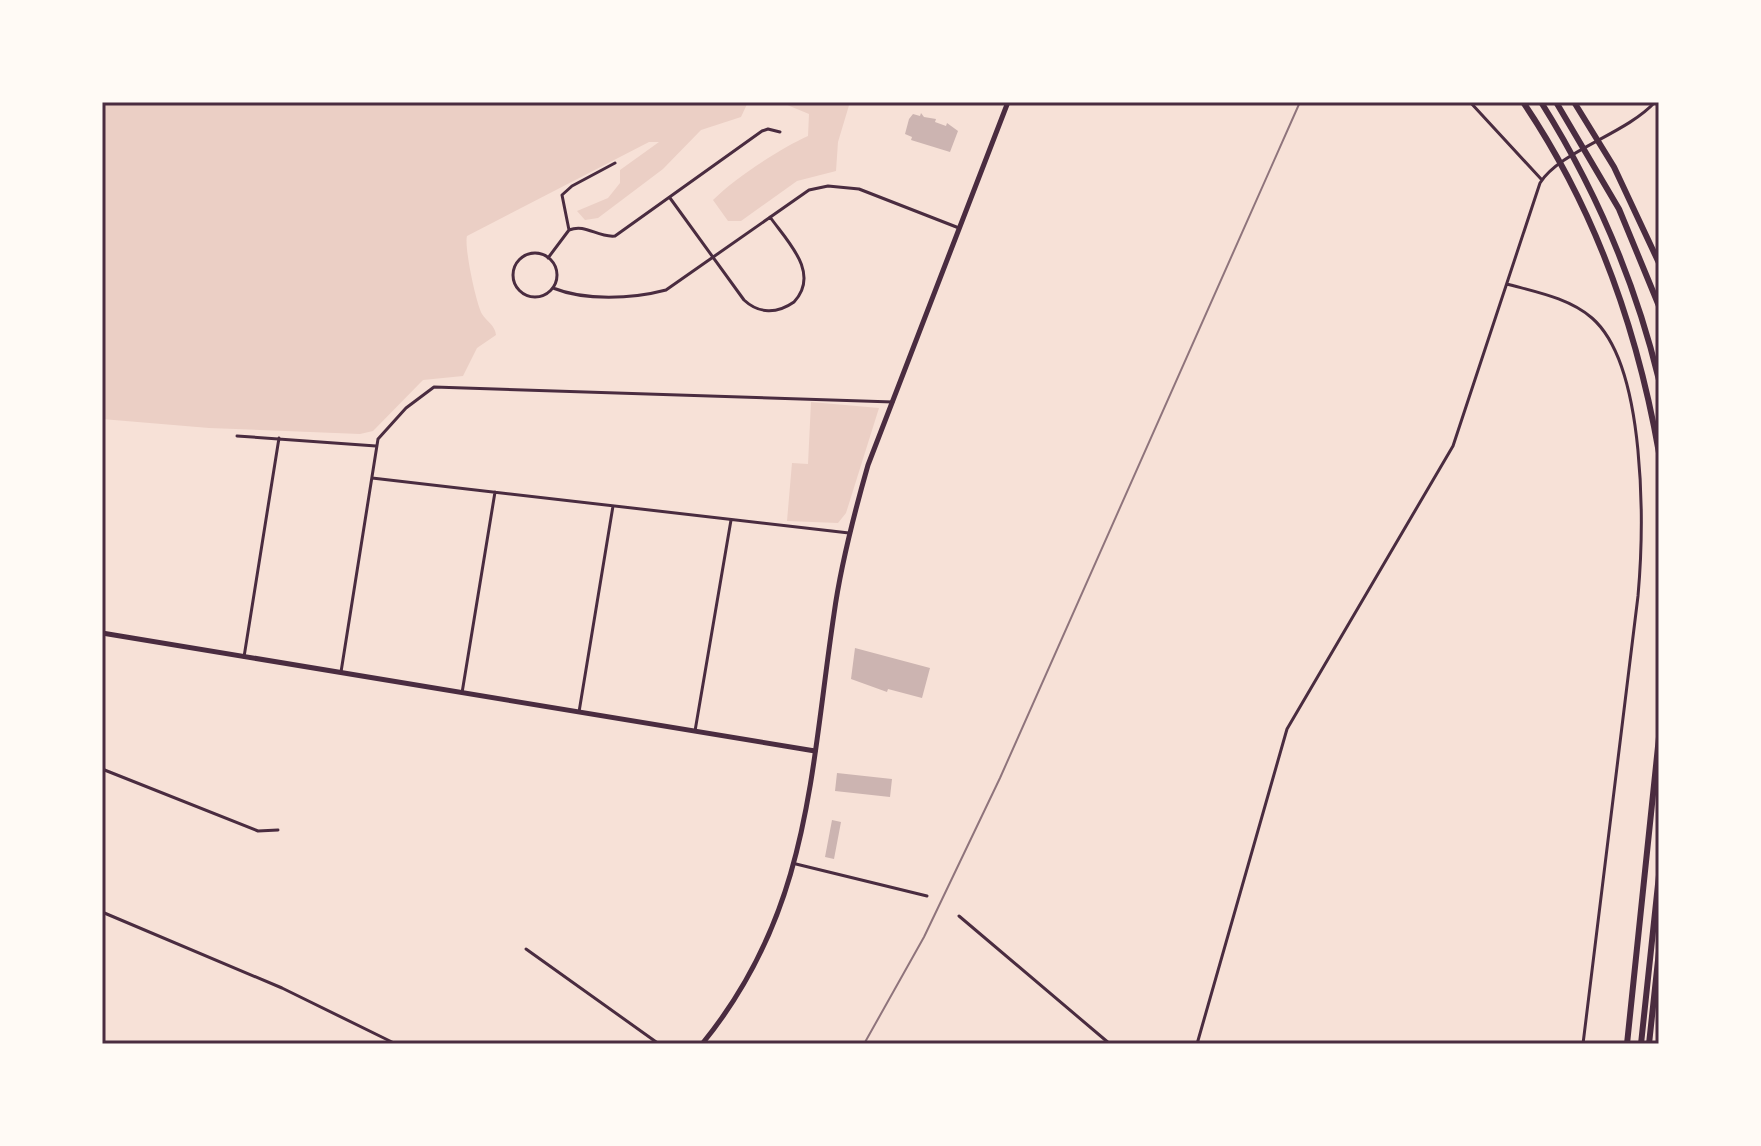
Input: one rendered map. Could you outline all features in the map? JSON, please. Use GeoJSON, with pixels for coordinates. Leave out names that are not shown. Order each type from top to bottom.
{"type":"FeatureCollection","features":[{"type":"Feature","properties":{"kind":"highway"},"geometry":{"type":"LineString","coordinates":[[1523,102],[1568,178],[1593,229],[1628,320],[1659,453]]}},
{"type":"Feature","properties":{"kind":"highway"},"geometry":{"type":"LineString","coordinates":[[1541,102],[1580,171],[1627,275],[1659,380]]}},
{"type":"Feature","properties":{"kind":"highway"},"geometry":{"type":"LineString","coordinates":[[1556,102],[1594,162],[1634,240],[1659,306]]}},
{"type":"Feature","properties":{"kind":"highway"},"geometry":{"type":"LineString","coordinates":[[1574,102],[1607,155],[1659,263]]}},
{"type":"Feature","properties":{"kind":"highway"},"geometry":{"type":"LineString","coordinates":[[1627,1044],[1659,737]]}},
{"type":"Feature","properties":{"kind":"highway"},"geometry":{"type":"LineString","coordinates":[[1641,1044],[1659,875]]}},
{"type":"Feature","properties":{"kind":"highway"},"geometry":{"type":"LineString","coordinates":[[1649,1044],[1659,951]]}},
{"type":"Feature","properties":{"kind":"main road"},"geometry":{"type":"LineString","coordinates":[[702,1044],[753,972],[782,907],[796,864],[849,533],[868,465],[1008,102]]}},
{"type":"Feature","properties":{"kind":"main road"},"geometry":{"type":"LineString","coordinates":[[102,633],[815,751]]}},
{"type":"Feature","properties":{"kind":"street"},"geometry":{"type":"LineString","coordinates":[[1470,102],[1542,180]]}},
{"type":"Feature","properties":{"kind":"street"},"geometry":{"type":"LineString","coordinates":[[1197,1044],[1287,729],[1449,453],[1542,180],[1549,171],[1633,121],[1655,102]]}},
{"type":"Feature","properties":{"kind":"street"},"geometry":{"type":"LineString","coordinates":[[548,258],[569,230],[582,227],[607,237],[615,236],[762,131],[780,132]]}},
{"type":"Feature","properties":{"kind":"street"},"geometry":{"type":"LineString","coordinates":[[569,230],[562,195],[572,186],[615,163]]}},
{"type":"Feature","properties":{"kind":"street"},"geometry":{"type":"LineString","coordinates":[[553,288],[571,295],[654,293],[679,283],[809,190],[859,189],[959,228]]}},
{"type":"Feature","properties":{"kind":"street"},"geometry":{"type":"LineString","coordinates":[[670,198],[744,300],[755,308],[775,311],[794,302],[803,287],[802,265],[769,216]]}},
{"type":"Feature","properties":{"kind":"street"},"geometry":{"type":"LineString","coordinates":[[537,253],[548,258],[556,270],[553,288],[540,296],[525,295],[513,277],[522,257],[537,253]]}},
{"type":"Feature","properties":{"kind":"street"},"geometry":{"type":"LineString","coordinates":[[1506,284],[1571,304],[1592,318],[1605,333],[1622,374],[1639,466],[1642,528],[1638,596],[1583,1044]]}},
{"type":"Feature","properties":{"kind":"street"},"geometry":{"type":"LineString","coordinates":[[340,673],[376,446],[381,435],[421,394],[448,385],[893,402]]}},
{"type":"Feature","properties":{"kind":"street"},"geometry":{"type":"LineString","coordinates":[[237,436],[376,446]]}},
{"type":"Feature","properties":{"kind":"street"},"geometry":{"type":"LineString","coordinates":[[244,657],[279,438]]}},
{"type":"Feature","properties":{"kind":"street"},"geometry":{"type":"LineString","coordinates":[[372,478],[849,533]]}},
{"type":"Feature","properties":{"kind":"street"},"geometry":{"type":"LineString","coordinates":[[462,693],[495,492]]}},
{"type":"Feature","properties":{"kind":"street"},"geometry":{"type":"LineString","coordinates":[[579,712],[613,506]]}},
{"type":"Feature","properties":{"kind":"street"},"geometry":{"type":"LineString","coordinates":[[695,731],[731,520]]}},
{"type":"Feature","properties":{"kind":"street"},"geometry":{"type":"LineString","coordinates":[[102,769],[258,831],[278,830]]}},
{"type":"Feature","properties":{"kind":"street"},"geometry":{"type":"LineString","coordinates":[[796,864],[927,896]]}},
{"type":"Feature","properties":{"kind":"street"},"geometry":{"type":"LineString","coordinates":[[102,912],[282,988],[396,1044]]}},
{"type":"Feature","properties":{"kind":"street"},"geometry":{"type":"LineString","coordinates":[[959,916],[1110,1044]]}},
{"type":"Feature","properties":{"kind":"street"},"geometry":{"type":"LineString","coordinates":[[526,949],[659,1044]]}},
{"type":"Feature","properties":{"kind":"shaded area"},"geometry":{"type":"Polygon","coordinates":[[[102,102],[748,102],[741,117],[701,130],[663,169],[598,218],[585,220],[577,211],[608,198],[620,183],[620,170],[659,142],[649,142],[467,236],[477,299],[482,314],[496,335],[477,348],[463,376],[423,380],[373,431],[360,434],[209,428],[102,419],[102,102]]]}},
{"type":"Feature","properties":{"kind":"shaded area"},"geometry":{"type":"Polygon","coordinates":[[[780,102],[850,102],[838,142],[836,171],[797,181],[741,221],[728,221],[713,200],[759,164],[808,136],[809,114],[780,102]]]}},
{"type":"Feature","properties":{"kind":"shaded area"},"geometry":{"type":"Polygon","coordinates":[[[811,402],[879,408],[846,513],[838,523],[787,521],[792,463],[808,464],[811,402]]]}},
{"type":"Feature","properties":{"kind":"building"},"geometry":{"type":"Polygon","coordinates":[[[921,113],[958,131],[950,152],[911,140],[912,137],[905,134],[909,119],[913,114],[920,116],[921,113]]]}},
{"type":"Feature","properties":{"kind":"building"},"geometry":{"type":"Polygon","coordinates":[[[855,648],[930,668],[922,698],[888,689],[887,692],[851,679],[855,648]]]}},
{"type":"Feature","properties":{"kind":"building"},"geometry":{"type":"Polygon","coordinates":[[[837,773],[892,779],[890,797],[835,791],[837,773]]]}},
{"type":"Feature","properties":{"kind":"building"},"geometry":{"type":"Polygon","coordinates":[[[832,820],[841,822],[834,859],[825,857],[832,820]]]}},
{"type":"Feature","properties":{"kind":"railway"},"geometry":{"type":"LineString","coordinates":[[864,1044],[924,937],[1000,778],[1300,102]]}}]}
